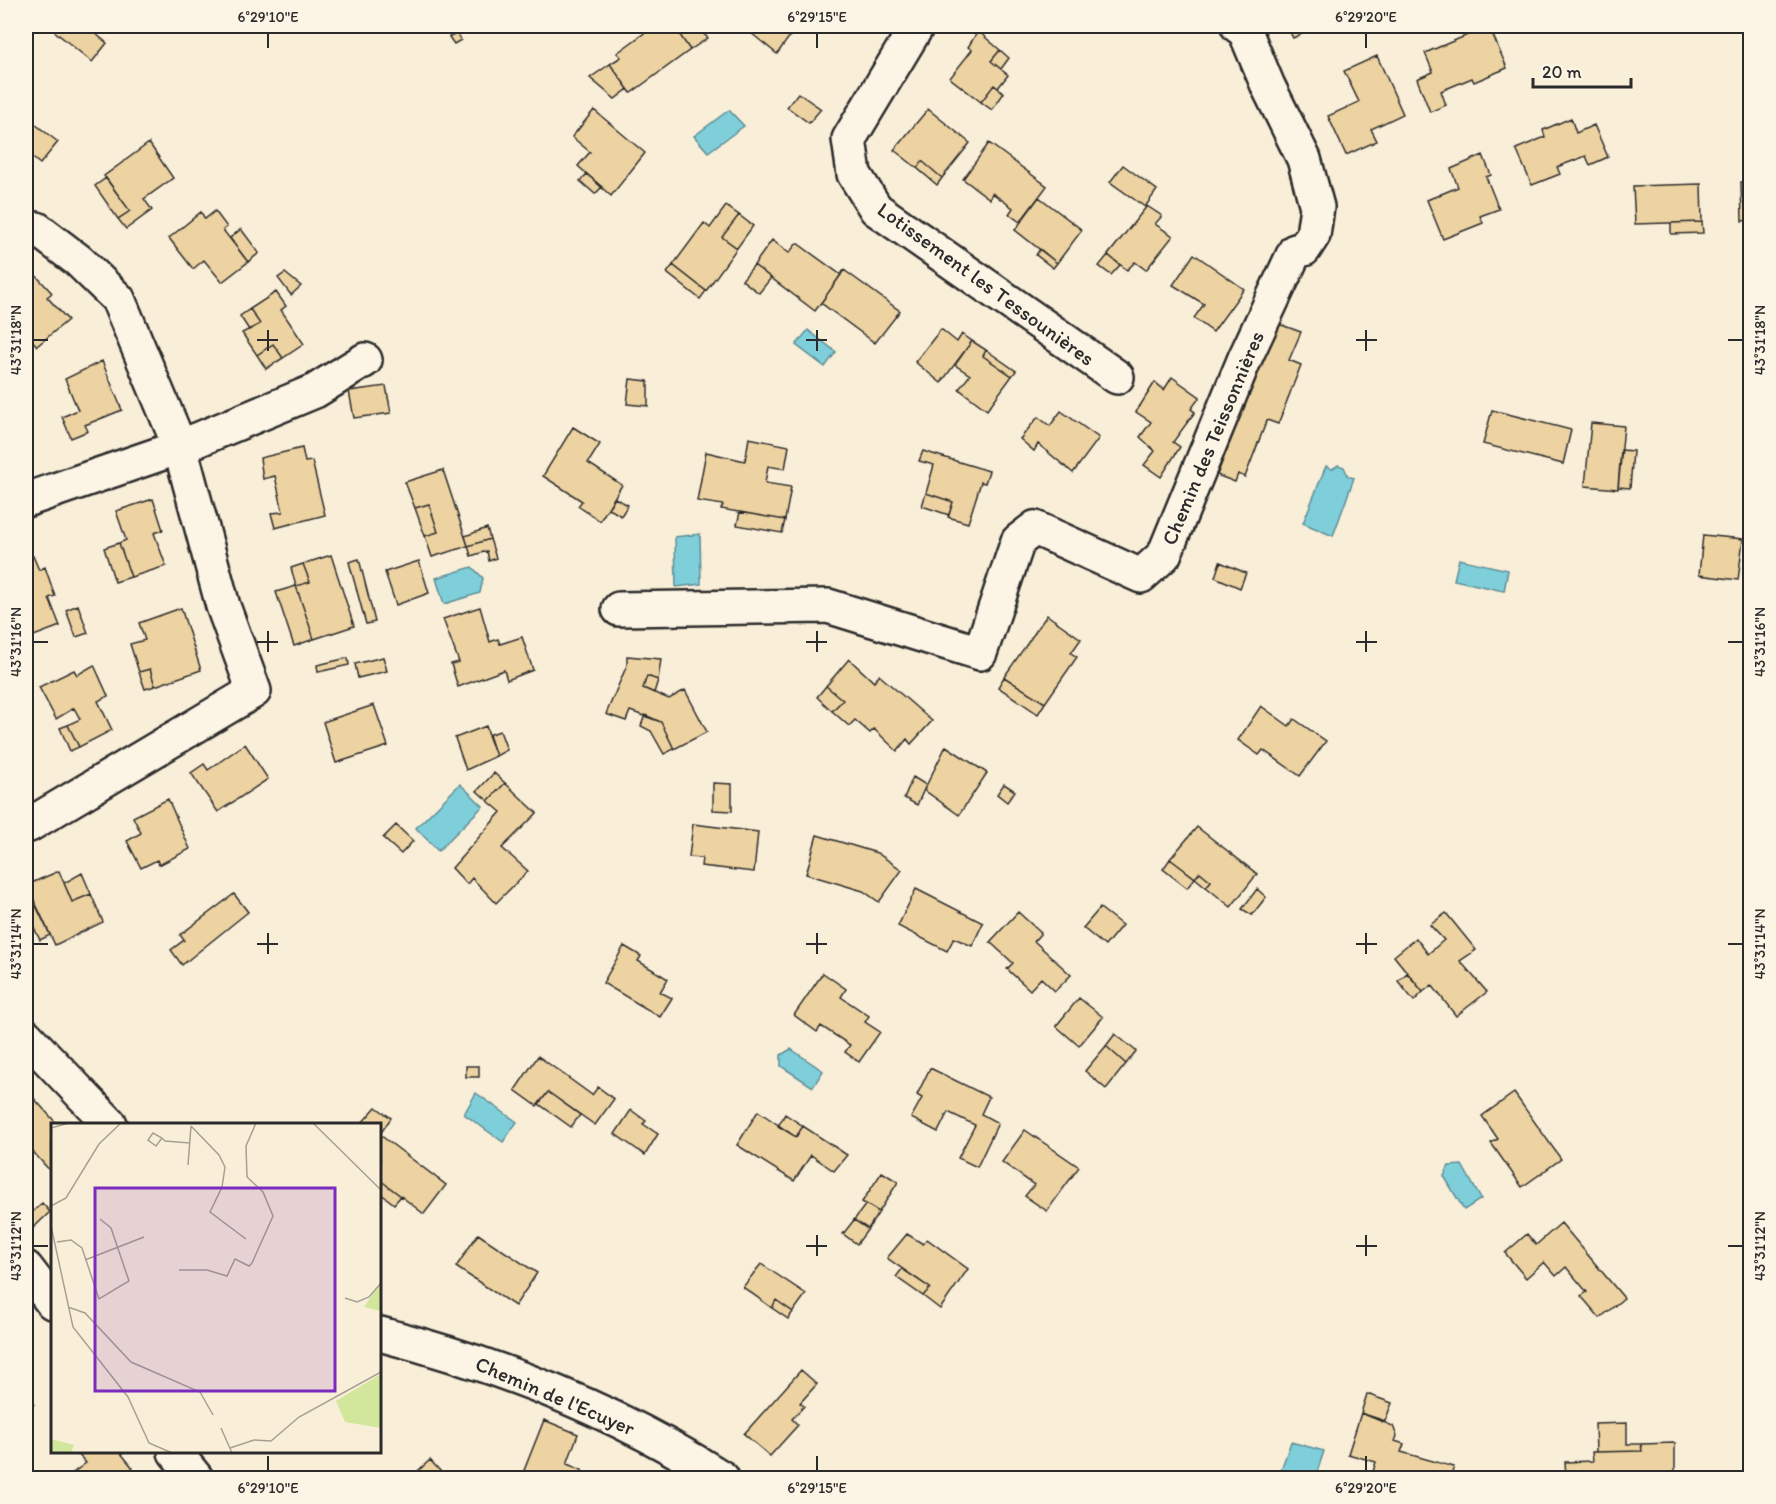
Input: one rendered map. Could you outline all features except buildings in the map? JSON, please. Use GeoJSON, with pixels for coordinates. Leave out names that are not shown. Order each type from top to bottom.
{"type":"FeatureCollection","features":[{"type":"Feature","properties":{"kind":"street","name":"Lotissement les Tessounières"},"geometry":{"type":"LineString","coordinates":[[917,26],[849,139],[854,174],[876,209],[1117,377]]}},
{"type":"Feature","properties":{"kind":"street","name":"Chemin des Teissonnières"},"geometry":{"type":"LineString","coordinates":[[619,609],[828,606],[980,653],[1018,541],[1035,528],[1141,576],[1164,555],[1245,358],[1294,251],[1304,249],[1314,235],[1317,207],[1304,159],[1268,86],[1245,32],[1238,26]]}},
{"type":"Feature","properties":{"kind":"street"},"geometry":{"type":"LineString","coordinates":[[26,818],[29,825],[254,691],[223,606],[180,447],[118,299],[79,261],[37,229]]}},
{"type":"Feature","properties":{"kind":"street"},"geometry":{"type":"LineString","coordinates":[[26,500],[180,447],[315,391],[365,360]]}},
{"type":"Feature","properties":{"kind":"street"},"geometry":{"type":"LineString","coordinates":[[26,1036],[108,1123]]}},
{"type":"Feature","properties":{"kind":"street"},"geometry":{"type":"LineString","coordinates":[[26,1268],[51,1301]]}},
{"type":"Feature","properties":{"kind":"street","name":"Chemin de l'Ecuyer"},"geometry":{"type":"LineString","coordinates":[[381,1334],[513,1375],[669,1444],[722,1479]]}},
{"type":"Feature","properties":{"kind":"street"},"geometry":{"type":"LineString","coordinates":[[176,1453],[196,1479]]}},
{"type":"Feature","properties":{"kind":"water"},"geometry":{"type":"Polygon","coordinates":[[[729,110],[744,126],[708,152],[694,136],[729,110]]]}},
{"type":"Feature","properties":{"kind":"water"},"geometry":{"type":"Polygon","coordinates":[[[808,330],[836,352],[825,367],[796,345],[808,330]]]}},
{"type":"Feature","properties":{"kind":"water"},"geometry":{"type":"Polygon","coordinates":[[[1338,465],[1344,467],[1348,476],[1354,478],[1333,536],[1303,523],[1326,466],[1332,469],[1338,465]]]}},
{"type":"Feature","properties":{"kind":"water"},"geometry":{"type":"Polygon","coordinates":[[[700,534],[701,584],[676,587],[675,537],[700,534]]]}},
{"type":"Feature","properties":{"kind":"water"},"geometry":{"type":"Polygon","coordinates":[[[1459,559],[1508,570],[1504,591],[1454,580],[1459,559]]]}},
{"type":"Feature","properties":{"kind":"water"},"geometry":{"type":"Polygon","coordinates":[[[472,567],[483,578],[480,593],[444,604],[436,578],[472,567]]]}},
{"type":"Feature","properties":{"kind":"water"},"geometry":{"type":"Polygon","coordinates":[[[460,784],[483,806],[438,851],[416,828],[460,784]]]}},
{"type":"Feature","properties":{"kind":"water"},"geometry":{"type":"Polygon","coordinates":[[[791,1049],[823,1071],[813,1087],[781,1066],[781,1055],[791,1049]]]}},
{"type":"Feature","properties":{"kind":"water"},"geometry":{"type":"Polygon","coordinates":[[[476,1093],[517,1122],[503,1142],[464,1114],[476,1093]]]}},
{"type":"Feature","properties":{"kind":"water"},"geometry":{"type":"Polygon","coordinates":[[[1462,1165],[1481,1199],[1464,1210],[1444,1176],[1449,1166],[1462,1165]]]}},
{"type":"Feature","properties":{"kind":"water"},"geometry":{"type":"Polygon","coordinates":[[[1291,1442],[1324,1451],[1315,1478],[1278,1478],[1291,1442]]]}}]}
